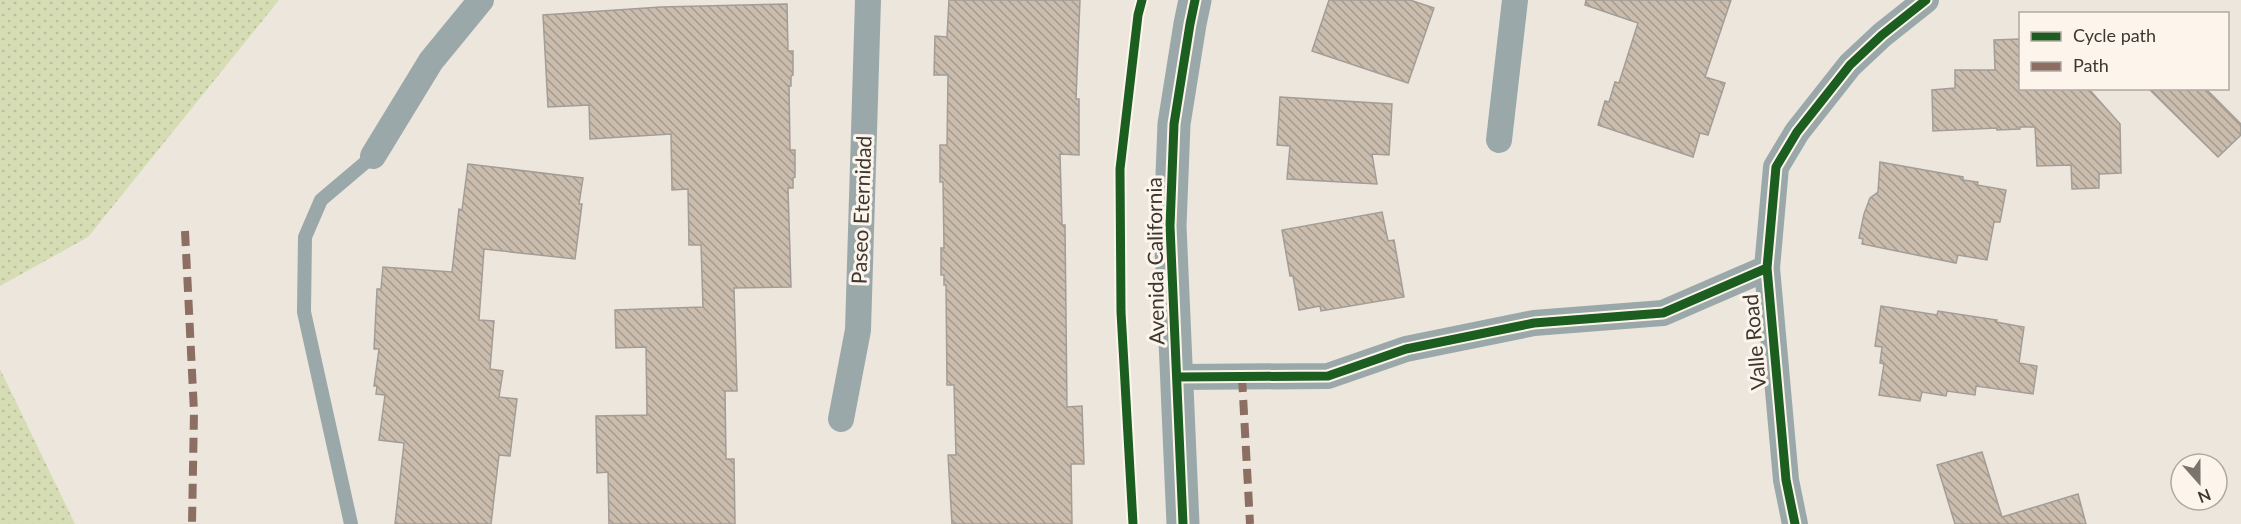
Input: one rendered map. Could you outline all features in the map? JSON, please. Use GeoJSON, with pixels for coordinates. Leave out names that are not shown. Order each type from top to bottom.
{"type":"FeatureCollection","features":[{"type":"Feature","properties":{"kind":"street"},"geometry":{"type":"LineString","coordinates":[[373,156],[431,61],[481,0]]}},
{"type":"Feature","properties":{"kind":"street","name":"Paseo Eternidad"},"geometry":{"type":"LineString","coordinates":[[841,419],[858,330],[868,0]]}},
{"type":"Feature","properties":{"kind":"street","name":"Avenida California"},"geometry":{"type":"LineString","coordinates":[[1184,524],[1170,226],[1174,135],[1190,24],[1196,0]]}},
{"type":"Feature","properties":{"kind":"street"},"geometry":{"type":"LineString","coordinates":[[1499,140],[1515,0]]}},
{"type":"Feature","properties":{"kind":"street","name":"Valle Road"},"geometry":{"type":"LineString","coordinates":[[1795,524],[1786,480],[1767,268],[1776,167],[1797,132],[1850,65],[1882,35],[1926,0]]}},
{"type":"Feature","properties":{"kind":"street"},"geometry":{"type":"LineString","coordinates":[[1177,377],[1328,376],[1406,350],[1534,323],[1663,313],[1767,268]]}},
{"type":"Feature","properties":{"kind":"lane"},"geometry":{"type":"LineString","coordinates":[[351,524],[304,312],[305,237],[321,200],[373,156]]}},
{"type":"Feature","properties":{"kind":"green space"},"geometry":{"type":"Polygon","coordinates":[[[0,0],[279,0],[88,237],[0,286],[0,0]]]}},
{"type":"Feature","properties":{"kind":"green space"},"geometry":{"type":"Polygon","coordinates":[[[0,369],[75,524],[0,524],[0,369]]]}},
{"type":"Feature","properties":{"kind":"building"},"geometry":{"type":"Polygon","coordinates":[[[949,0],[1080,0],[1076,99],[1079,99],[1079,155],[1060,154],[1062,225],[1065,225],[1067,407],[1082,406],[1084,464],[1071,464],[1072,524],[952,524],[948,455],[956,455],[954,385],[947,385],[946,285],[944,285],[944,275],[941,275],[941,248],[944,248],[943,182],[940,182],[940,145],[947,145],[948,75],[934,75],[935,36],[947,37],[949,0]]]}},
{"type":"Feature","properties":{"kind":"building"},"geometry":{"type":"Polygon","coordinates":[[[1329,0],[1410,0],[1434,8],[1408,83],[1312,51],[1329,0]]]}},
{"type":"Feature","properties":{"kind":"building"},"geometry":{"type":"Polygon","coordinates":[[[1586,0],[1731,0],[1705,77],[1725,83],[1708,135],[1700,133],[1693,157],[1598,125],[1605,101],[1609,102],[1615,82],[1619,83],[1638,23],[1585,5],[1586,0]]]}},
{"type":"Feature","properties":{"kind":"building"},"geometry":{"type":"Polygon","coordinates":[[[787,4],[788,51],[793,51],[793,75],[791,86],[789,86],[790,150],[795,150],[793,188],[788,188],[791,287],[734,288],[737,391],[725,391],[726,459],[734,459],[735,524],[609,524],[608,472],[597,473],[596,416],[647,415],[646,347],[616,348],[615,310],[703,307],[701,245],[689,245],[688,189],[672,190],[671,134],[590,139],[589,105],[548,107],[543,15],[661,7],[787,4]]]}},
{"type":"Feature","properties":{"kind":"building"},"geometry":{"type":"Polygon","coordinates":[[[2019,39],[2019,90],[2090,90],[2120,124],[2121,173],[2099,174],[2099,188],[2072,189],[2071,165],[2037,166],[2035,127],[1933,131],[1932,90],[1955,88],[1955,70],[1995,70],[1994,40],[2019,39]]]}},
{"type":"Feature","properties":{"kind":"building"},"geometry":{"type":"Polygon","coordinates":[[[2150,90],[2207,90],[2241,124],[2241,135],[2218,157],[2150,90]]]}},
{"type":"Feature","properties":{"kind":"building"},"geometry":{"type":"Polygon","coordinates":[[[1280,97],[1392,104],[1389,155],[1372,154],[1377,184],[1287,179],[1290,146],[1277,145],[1280,97]]]}},
{"type":"Feature","properties":{"kind":"building"},"geometry":{"type":"Polygon","coordinates":[[[1880,162],[1963,177],[1963,180],[1978,182],[1977,185],[2006,190],[2000,222],[1994,222],[1987,260],[1958,255],[1956,263],[1862,244],[1863,239],[1859,238],[1864,214],[1870,198],[1878,192],[1880,162]]]}},
{"type":"Feature","properties":{"kind":"building"},"geometry":{"type":"Polygon","coordinates":[[[468,164],[583,178],[575,259],[484,249],[479,320],[494,321],[490,369],[503,371],[499,397],[517,399],[510,456],[499,455],[491,524],[395,524],[404,443],[379,440],[385,395],[376,394],[377,386],[374,386],[379,349],[374,349],[377,289],[381,289],[383,267],[452,272],[459,209],[462,210],[468,164]]]}},
{"type":"Feature","properties":{"kind":"building"},"geometry":{"type":"Polygon","coordinates":[[[1382,212],[1388,241],[1394,240],[1404,297],[1321,311],[1320,306],[1299,310],[1282,230],[1382,212]]]}},
{"type":"Feature","properties":{"kind":"building"},"geometry":{"type":"Polygon","coordinates":[[[1881,306],[1937,315],[1938,311],[1997,320],[1996,322],[2024,327],[2019,363],[2037,366],[2033,394],[1976,386],[1975,395],[1947,391],[1946,396],[1922,392],[1920,401],[1879,395],[1884,364],[1880,363],[1882,347],[1875,346],[1881,306]]]}},
{"type":"Feature","properties":{"kind":"building"},"geometry":{"type":"Polygon","coordinates":[[[1982,452],[2002,517],[2078,494],[2086,524],[1955,524],[1937,465],[1982,452]]]}},
{"type":"Feature","properties":{"kind":"marked path"},"geometry":{"type":"LineString","coordinates":[[185,231],[194,412],[192,524]]}},
{"type":"Feature","properties":{"kind":"marked path"},"geometry":{"type":"LineString","coordinates":[[1242,377],[1250,524]]}},
{"type":"Feature","properties":{"kind":"cycle path"},"geometry":{"type":"LineString","coordinates":[[1133,524],[1121,312],[1120,169],[1138,15],[1142,0]]}},
{"type":"Feature","properties":{"kind":"cycle path"},"geometry":{"type":"LineString","coordinates":[[1183,524],[1170,226],[1174,124],[1195,0]]}},
{"type":"Feature","properties":{"kind":"cycle path"},"geometry":{"type":"LineString","coordinates":[[1795,524],[1786,480],[1767,268],[1776,167],[1797,132],[1850,65],[1882,35],[1926,0]]}},
{"type":"Feature","properties":{"kind":"cycle path"},"geometry":{"type":"LineString","coordinates":[[1177,377],[1328,376],[1406,349],[1534,323],[1663,313],[1767,268]]}}]}
